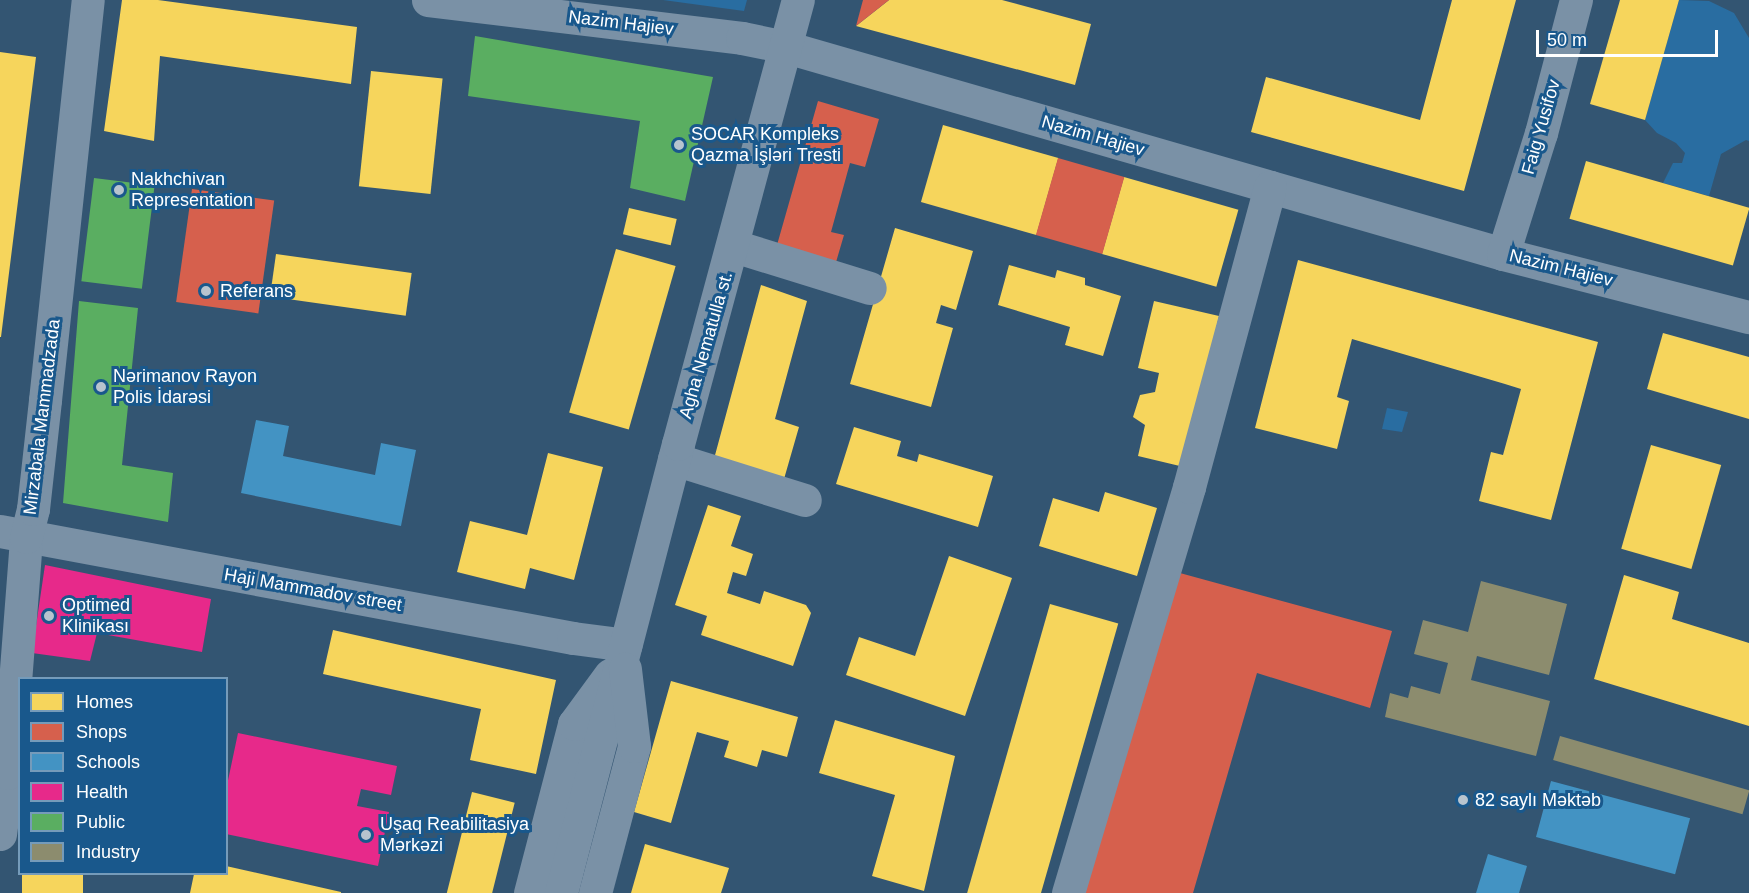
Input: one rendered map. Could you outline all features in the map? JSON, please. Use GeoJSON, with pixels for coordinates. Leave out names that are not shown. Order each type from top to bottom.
{"type":"FeatureCollection","features":[{"type":"Feature","properties":{"kind":"street","name":"Mirzabala Mammadzada"},"geometry":{"type":"LineString","coordinates":[[0,834],[8,773],[13,534],[33,509],[88,0]]}},
{"type":"Feature","properties":{"kind":"street","name":"Nazim Hajiev"},"geometry":{"type":"LineString","coordinates":[[428,0],[742,38],[786,47],[1503,254],[1749,317]]}},
{"type":"Feature","properties":{"kind":"street","name":"Agha Nematulla st."},"geometry":{"type":"LineString","coordinates":[[561,893],[674,459],[734,246],[798,0]]}},
{"type":"Feature","properties":{"kind":"street","name":"Faig Yusifov"},"geometry":{"type":"LineString","coordinates":[[1503,254],[1541,133],[1576,0]]}},
{"type":"Feature","properties":{"kind":"street"},"geometry":{"type":"LineString","coordinates":[[1068,893],[1190,487],[1270,187]]}},
{"type":"Feature","properties":{"kind":"street"},"geometry":{"type":"LineString","coordinates":[[734,246],[870,288]]}},
{"type":"Feature","properties":{"kind":"street"},"geometry":{"type":"LineString","coordinates":[[674,459],[805,500]]}},
{"type":"Feature","properties":{"kind":"street","name":"Haji Mammadov street"},"geometry":{"type":"LineString","coordinates":[[13,534],[573,638],[624,651]]}},
{"type":"Feature","properties":{"kind":"street"},"geometry":{"type":"LineString","coordinates":[[530,893],[574,724],[624,651]]}},
{"type":"Feature","properties":{"kind":"street"},"geometry":{"type":"LineString","coordinates":[[595,893],[634,746],[624,651]]}},
{"type":"Feature","properties":{"kind":"shaded area"},"geometry":{"type":"Polygon","coordinates":[[[663,0],[747,0],[744,11],[663,0]]]}},
{"type":"Feature","properties":{"kind":"shaded area"},"geometry":{"type":"Polygon","coordinates":[[[1679,0],[1709,1],[1734,13],[1749,38],[1749,141],[1746,140],[1721,154],[1709,196],[1663,183],[1673,163],[1682,163],[1685,153],[1676,143],[1657,133],[1645,120],[1679,0]]]}},
{"type":"Feature","properties":{"kind":"shaded area"},"geometry":{"type":"Polygon","coordinates":[[[1387,408],[1408,412],[1402,432],[1382,429],[1387,408]]]}},
{"type":"Feature","properties":{"kind":"building: Homes"},"geometry":{"type":"Polygon","coordinates":[[[122,0],[158,0],[357,27],[351,84],[160,56],[154,141],[104,131],[122,0]]]}},
{"type":"Feature","properties":{"kind":"building: Homes"},"geometry":{"type":"Polygon","coordinates":[[[889,0],[1002,0],[1091,24],[1075,85],[856,26],[889,0]]]}},
{"type":"Feature","properties":{"kind":"building: Homes"},"geometry":{"type":"Polygon","coordinates":[[[1452,0],[1516,0],[1464,191],[1251,132],[1266,77],[1420,120],[1452,0]]]}},
{"type":"Feature","properties":{"kind":"building: Homes"},"geometry":{"type":"Polygon","coordinates":[[[1620,0],[1679,0],[1645,120],[1590,104],[1620,0]]]}},
{"type":"Feature","properties":{"kind":"building: Homes"},"geometry":{"type":"Polygon","coordinates":[[[0,52],[36,57],[1,337],[0,337],[0,52]]]}},
{"type":"Feature","properties":{"kind":"building: Homes"},"geometry":{"type":"Polygon","coordinates":[[[371,71],[443,79],[430,194],[359,186],[371,71]]]}},
{"type":"Feature","properties":{"kind":"building: Homes"},"geometry":{"type":"Polygon","coordinates":[[[943,125],[1058,158],[1036,235],[921,202],[943,125]]]}},
{"type":"Feature","properties":{"kind":"building: Homes"},"geometry":{"type":"Polygon","coordinates":[[[1586,161],[1749,208],[1733,266],[1569,219],[1586,161]]]}},
{"type":"Feature","properties":{"kind":"building: Homes"},"geometry":{"type":"Polygon","coordinates":[[[1124,177],[1238,210],[1216,287],[1102,254],[1124,177]]]}},
{"type":"Feature","properties":{"kind":"building: Homes"},"geometry":{"type":"Polygon","coordinates":[[[629,208],[677,219],[671,245],[623,234],[629,208]]]}},
{"type":"Feature","properties":{"kind":"building: Homes"},"geometry":{"type":"Polygon","coordinates":[[[895,228],[973,251],[956,310],[941,305],[936,323],[953,328],[931,407],[850,384],[895,228]]]}},
{"type":"Feature","properties":{"kind":"building: Homes"},"geometry":{"type":"Polygon","coordinates":[[[616,249],[676,266],[629,430],[569,412],[616,249]]]}},
{"type":"Feature","properties":{"kind":"building: Homes"},"geometry":{"type":"Polygon","coordinates":[[[276,254],[412,273],[406,316],[270,297],[276,254]]]}},
{"type":"Feature","properties":{"kind":"building: Homes"},"geometry":{"type":"Polygon","coordinates":[[[1298,260],[1598,342],[1551,520],[1479,501],[1491,452],[1503,455],[1521,389],[1505,384],[1352,339],[1337,397],[1349,401],[1337,449],[1255,428],[1298,260]]]}},
{"type":"Feature","properties":{"kind":"building: Homes"},"geometry":{"type":"Polygon","coordinates":[[[1009,265],[1055,278],[1057,270],[1085,278],[1085,285],[1121,296],[1103,356],[1065,345],[1070,327],[998,305],[1009,265]]]}},
{"type":"Feature","properties":{"kind":"building: Homes"},"geometry":{"type":"Polygon","coordinates":[[[761,285],[807,301],[775,419],[799,427],[782,486],[711,470],[761,285]]]}},
{"type":"Feature","properties":{"kind":"building: Homes"},"geometry":{"type":"Polygon","coordinates":[[[1154,301],[1219,316],[1184,467],[1138,456],[1145,425],[1133,417],[1140,395],[1155,392],[1159,373],[1138,368],[1154,301]]]}},
{"type":"Feature","properties":{"kind":"building: Homes"},"geometry":{"type":"Polygon","coordinates":[[[1663,333],[1749,357],[1749,419],[1647,389],[1663,333]]]}},
{"type":"Feature","properties":{"kind":"building: Homes"},"geometry":{"type":"Polygon","coordinates":[[[854,427],[901,441],[897,456],[917,462],[919,454],[993,476],[978,527],[836,484],[854,427]]]}},
{"type":"Feature","properties":{"kind":"building: Homes"},"geometry":{"type":"Polygon","coordinates":[[[1651,445],[1721,465],[1691,569],[1621,549],[1651,445]]]}},
{"type":"Feature","properties":{"kind":"building: Homes"},"geometry":{"type":"Polygon","coordinates":[[[548,453],[603,467],[574,580],[530,568],[525,589],[457,572],[470,521],[527,535],[548,453]]]}},
{"type":"Feature","properties":{"kind":"building: Homes"},"geometry":{"type":"Polygon","coordinates":[[[1105,492],[1157,508],[1137,576],[1039,546],[1053,498],[1099,512],[1105,492]]]}},
{"type":"Feature","properties":{"kind":"building: Homes"},"geometry":{"type":"Polygon","coordinates":[[[708,505],[741,516],[731,546],[753,554],[746,576],[733,572],[727,593],[760,604],[764,591],[806,605],[811,613],[793,666],[701,635],[707,616],[675,605],[708,505]]]}},
{"type":"Feature","properties":{"kind":"building: Homes"},"geometry":{"type":"Polygon","coordinates":[[[949,556],[1012,578],[965,716],[846,675],[859,637],[915,656],[949,556]]]}},
{"type":"Feature","properties":{"kind":"building: Homes"},"geometry":{"type":"Polygon","coordinates":[[[1624,575],[1679,592],[1672,619],[1749,643],[1749,726],[1594,679],[1624,575]]]}},
{"type":"Feature","properties":{"kind":"building: Homes"},"geometry":{"type":"Polygon","coordinates":[[[1050,604],[1118,624],[1041,893],[967,893],[1050,604]]]}},
{"type":"Feature","properties":{"kind":"building: Homes"},"geometry":{"type":"Polygon","coordinates":[[[333,630],[556,680],[536,774],[470,760],[481,709],[323,674],[333,630]]]}},
{"type":"Feature","properties":{"kind":"building: Homes"},"geometry":{"type":"Polygon","coordinates":[[[671,681],[798,717],[787,757],[762,750],[757,767],[724,757],[729,741],[697,732],[671,823],[634,812],[671,681]]]}},
{"type":"Feature","properties":{"kind":"building: Homes"},"geometry":{"type":"Polygon","coordinates":[[[835,720],[955,756],[924,891],[872,876],[895,795],[819,773],[835,720]]]}},
{"type":"Feature","properties":{"kind":"building: Homes"},"geometry":{"type":"Polygon","coordinates":[[[472,792],[515,803],[492,893],[447,893],[472,792]]]}},
{"type":"Feature","properties":{"kind":"building: Homes"},"geometry":{"type":"Polygon","coordinates":[[[645,844],[729,868],[721,893],[631,893],[645,844]]]}},
{"type":"Feature","properties":{"kind":"building: Homes"},"geometry":{"type":"Polygon","coordinates":[[[228,866],[341,892],[341,893],[190,893],[194,875],[228,875],[228,866]]]}},
{"type":"Feature","properties":{"kind":"building: Homes"},"geometry":{"type":"Polygon","coordinates":[[[22,875],[83,875],[83,893],[22,893],[22,875]]]}},
{"type":"Feature","properties":{"kind":"building: Shops"},"geometry":{"type":"Polygon","coordinates":[[[863,0],[889,0],[856,26],[863,0]]]}},
{"type":"Feature","properties":{"kind":"building: Shops"},"geometry":{"type":"Polygon","coordinates":[[[818,101],[879,119],[865,167],[850,163],[831,232],[844,235],[834,269],[775,252],[818,101]]]}},
{"type":"Feature","properties":{"kind":"building: Shops"},"geometry":{"type":"Polygon","coordinates":[[[1058,158],[1124,177],[1102,254],[1036,235],[1058,158]]]}},
{"type":"Feature","properties":{"kind":"building: Shops"},"geometry":{"type":"Polygon","coordinates":[[[192,189],[274,201],[258,313],[176,302],[192,189]]]}},
{"type":"Feature","properties":{"kind":"building: Shops"},"geometry":{"type":"Polygon","coordinates":[[[1169,570],[1392,631],[1370,708],[1257,673],[1193,893],[1075,893],[1169,570]]]}},
{"type":"Feature","properties":{"kind":"building: Schools"},"geometry":{"type":"Polygon","coordinates":[[[256,420],[289,426],[283,456],[375,475],[381,443],[416,450],[401,526],[241,493],[256,420]]]}},
{"type":"Feature","properties":{"kind":"building: Schools"},"geometry":{"type":"Polygon","coordinates":[[[1551,781],[1690,818],[1675,874],[1536,837],[1551,781]]]}},
{"type":"Feature","properties":{"kind":"building: Schools"},"geometry":{"type":"Polygon","coordinates":[[[1488,854],[1527,866],[1519,893],[1476,893],[1488,854]]]}},
{"type":"Feature","properties":{"kind":"building: Health"},"geometry":{"type":"Polygon","coordinates":[[[45,565],[211,599],[202,652],[97,633],[90,661],[32,653],[45,565]]]}},
{"type":"Feature","properties":{"kind":"building: Health","name":"Uşaq Reabilitasiya Mərkəzi"},"geometry":{"type":"Polygon","coordinates":[[[238,733],[397,766],[391,795],[361,789],[357,806],[389,812],[378,866],[228,834],[228,780],[238,733]]]}},
{"type":"Feature","properties":{"kind":"building: Public"},"geometry":{"type":"Polygon","coordinates":[[[475,36],[713,77],[685,201],[630,188],[640,121],[468,96],[475,36]]]}},
{"type":"Feature","properties":{"kind":"building: Public"},"geometry":{"type":"Polygon","coordinates":[[[94,178],[155,185],[142,289],[81,281],[94,178]]]}},
{"type":"Feature","properties":{"kind":"building: Public","name":"Nərimanov Rayon Polis İdarəsi"},"geometry":{"type":"Polygon","coordinates":[[[79,301],[138,308],[122,465],[173,473],[168,522],[63,503],[79,301]]]}},
{"type":"Feature","properties":{"kind":"building: Industry"},"geometry":{"type":"Polygon","coordinates":[[[1481,581],[1567,604],[1549,675],[1477,656],[1471,680],[1550,701],[1536,756],[1385,717],[1390,693],[1408,698],[1411,686],[1440,694],[1448,663],[1414,654],[1423,620],[1468,632],[1481,581]]]}},
{"type":"Feature","properties":{"kind":"building: Industry"},"geometry":{"type":"Polygon","coordinates":[[[1560,736],[1749,790],[1742,814],[1553,760],[1560,736]]]}},
{"type":"Feature","properties":{"kind":"place","name":"SOCAR Kompleks Qazma İşləri Tresti"},"geometry":{"type":"Point","coordinates":[679,145]}},
{"type":"Feature","properties":{"kind":"place","name":"Nakhchivan Representation"},"geometry":{"type":"Point","coordinates":[119,190]}},
{"type":"Feature","properties":{"kind":"place","name":"Referans"},"geometry":{"type":"Point","coordinates":[206,291]}},
{"type":"Feature","properties":{"kind":"place","name":"Nərimanov Rayon Polis İdarəsi"},"geometry":{"type":"Point","coordinates":[101,387]}},
{"type":"Feature","properties":{"kind":"place","name":"Optimed Klinikası"},"geometry":{"type":"Point","coordinates":[49,616]}},
{"type":"Feature","properties":{"kind":"place","name":"82 saylı Məktəb"},"geometry":{"type":"Point","coordinates":[1463,800]}},
{"type":"Feature","properties":{"kind":"place","name":"Uşaq Reabilitasiya Mərkəzi"},"geometry":{"type":"Point","coordinates":[366,835]}}]}
